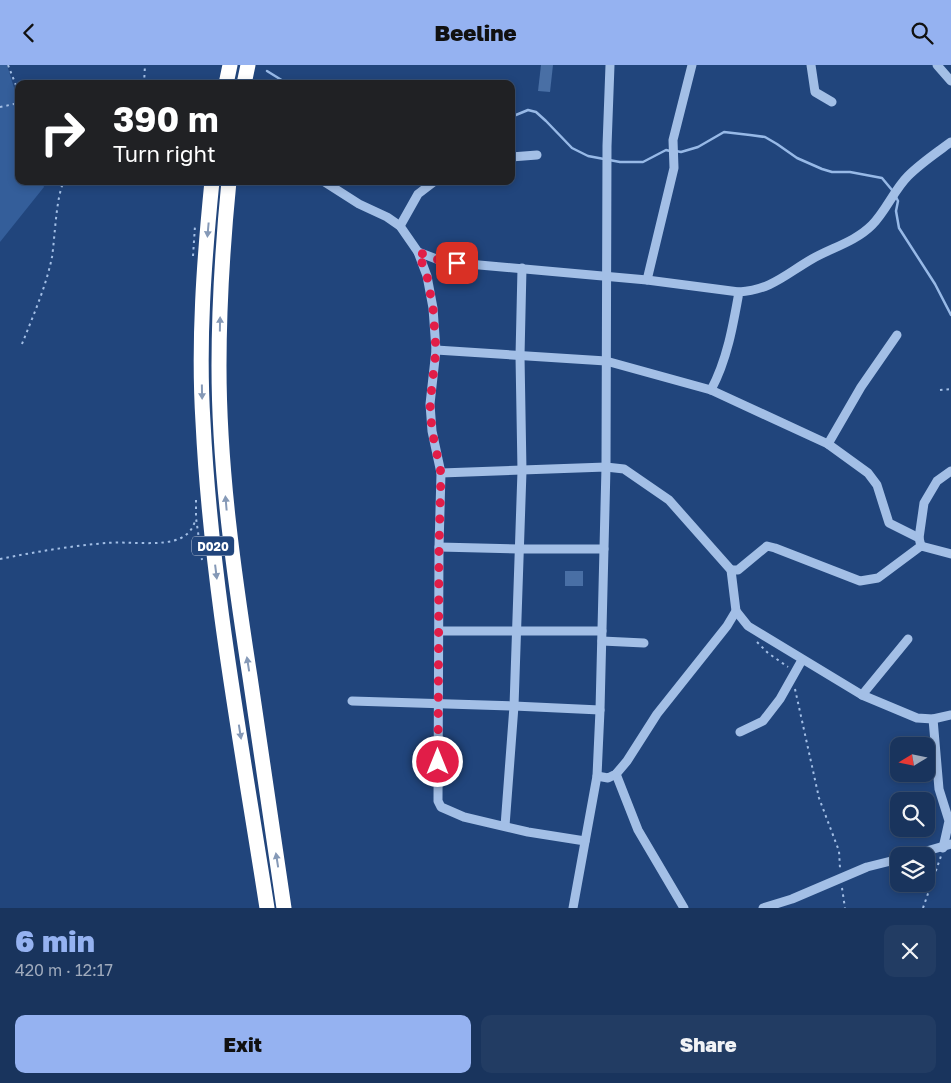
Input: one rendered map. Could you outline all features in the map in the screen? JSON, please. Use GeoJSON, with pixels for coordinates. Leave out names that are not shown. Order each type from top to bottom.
{"type":"FeatureCollection","features":[{"type":"Feature","properties":{"kind":"highway"},"geometry":{"type":"LineString","coordinates":[[227,80],[230,65]]}},
{"type":"Feature","properties":{"kind":"highway"},"geometry":{"type":"LineString","coordinates":[[245,80],[248,65]]}},
{"type":"Feature","properties":{"kind":"highway","name":"D020"},"geometry":{"type":"LineString","coordinates":[[212,185],[203,314],[203,420],[205,455],[218,585],[267,908]]}},
{"type":"Feature","properties":{"kind":"highway","name":"D020"},"geometry":{"type":"LineString","coordinates":[[229,185],[221,289],[219,366],[223,465],[237,596],[284,908]]}},
{"type":"Feature","properties":{"kind":"street"},"geometry":{"type":"LineString","coordinates":[[573,908],[597,776],[600,710],[606,467],[607,146],[610,65]]}},
{"type":"Feature","properties":{"kind":"street"},"geometry":{"type":"LineString","coordinates":[[648,280],[674,168],[673,139],[692,65]]}},
{"type":"Feature","properties":{"kind":"street"},"geometry":{"type":"LineString","coordinates":[[811,65],[815,92],[832,102]]}},
{"type":"Feature","properties":{"kind":"street"},"geometry":{"type":"LineString","coordinates":[[937,65],[951,81]]}},
{"type":"Feature","properties":{"kind":"street"},"geometry":{"type":"LineString","coordinates":[[418,252],[439,260],[457,263],[648,280],[739,292],[754,291],[773,284],[812,259],[858,237],[873,225],[908,176],[922,163],[951,143]]}},
{"type":"Feature","properties":{"kind":"street"},"geometry":{"type":"LineString","coordinates":[[515,157],[537,155]]}},
{"type":"Feature","properties":{"kind":"street"},"geometry":{"type":"LineString","coordinates":[[328,185],[400,226],[418,252],[427,276],[433,308],[436,350],[430,404],[432,431],[441,473],[438,801],[441,807],[464,817],[536,834],[585,841]]}},
{"type":"Feature","properties":{"kind":"street"},"geometry":{"type":"LineString","coordinates":[[400,226],[418,194],[430,185]]}},
{"type":"Feature","properties":{"kind":"street"},"geometry":{"type":"LineString","coordinates":[[505,826],[514,705],[522,471],[520,356],[522,268]]}},
{"type":"Feature","properties":{"kind":"street"},"geometry":{"type":"LineString","coordinates":[[711,390],[720,374],[732,331],[739,292]]}},
{"type":"Feature","properties":{"kind":"street"},"geometry":{"type":"LineString","coordinates":[[828,444],[861,387],[897,335]]}},
{"type":"Feature","properties":{"kind":"street"},"geometry":{"type":"LineString","coordinates":[[436,350],[606,361],[711,390],[828,444],[868,473],[877,485],[889,523],[920,542],[951,554]]}},
{"type":"Feature","properties":{"kind":"street"},"geometry":{"type":"LineString","coordinates":[[441,473],[606,467],[624,469],[669,500],[731,570],[736,611],[748,626],[862,695],[917,718],[933,719],[951,715]]}},
{"type":"Feature","properties":{"kind":"street"},"geometry":{"type":"LineString","coordinates":[[731,570],[738,570],[767,547],[775,547],[860,581],[878,578],[920,542],[924,503],[937,481],[951,471]]}},
{"type":"Feature","properties":{"kind":"street"},"geometry":{"type":"LineString","coordinates":[[439,547],[604,549]]}},
{"type":"Feature","properties":{"kind":"street"},"geometry":{"type":"LineString","coordinates":[[597,776],[608,778],[616,774],[628,761],[657,714],[727,626],[736,611]]}},
{"type":"Feature","properties":{"kind":"street"},"geometry":{"type":"LineString","coordinates":[[439,631],[602,631]]}},
{"type":"Feature","properties":{"kind":"street"},"geometry":{"type":"LineString","coordinates":[[862,695],[908,639]]}},
{"type":"Feature","properties":{"kind":"street"},"geometry":{"type":"LineString","coordinates":[[602,641],[644,643]]}},
{"type":"Feature","properties":{"kind":"street"},"geometry":{"type":"LineString","coordinates":[[740,732],[763,721],[780,699],[802,660]]}},
{"type":"Feature","properties":{"kind":"street"},"geometry":{"type":"LineString","coordinates":[[352,701],[514,705],[600,710]]}},
{"type":"Feature","properties":{"kind":"street"},"geometry":{"type":"LineString","coordinates":[[933,719],[939,789],[949,821],[947,846]]}},
{"type":"Feature","properties":{"kind":"street"},"geometry":{"type":"LineString","coordinates":[[616,774],[638,831],[684,908]]}},
{"type":"Feature","properties":{"kind":"street"},"geometry":{"type":"LineString","coordinates":[[763,908],[792,899],[867,867],[890,861]]}},
{"type":"Feature","properties":{"kind":"path"},"geometry":{"type":"LineString","coordinates":[[8,65],[15,83]]}},
{"type":"Feature","properties":{"kind":"path"},"geometry":{"type":"LineString","coordinates":[[144,80],[145,65]]}},
{"type":"Feature","properties":{"kind":"path"},"geometry":{"type":"LineString","coordinates":[[0,107],[15,104]]}},
{"type":"Feature","properties":{"kind":"path"},"geometry":{"type":"LineString","coordinates":[[22,344],[38,302],[51,258],[63,185]]}},
{"type":"Feature","properties":{"kind":"path"},"geometry":{"type":"LineString","coordinates":[[940,390],[951,389]]}},
{"type":"Feature","properties":{"kind":"path"},"geometry":{"type":"LineString","coordinates":[[0,559],[46,549],[108,543],[161,542],[181,538],[193,529],[196,518]]}},
{"type":"Feature","properties":{"kind":"path"},"geometry":{"type":"LineString","coordinates":[[756,642],[768,653],[791,668],[819,797],[839,851],[840,878],[845,908]]}},
{"type":"Feature","properties":{"kind":"path"},"geometry":{"type":"LineString","coordinates":[[923,908],[947,846]]}},
{"type":"Feature","properties":{"kind":"shaded area"},"geometry":{"type":"Polygon","coordinates":[[[0,65],[7,65],[15,91],[15,185],[43,185],[44,187],[0,242],[0,65]]]}},
{"type":"Feature","properties":{"kind":"building"},"geometry":{"type":"Polygon","coordinates":[[[541,65],[553,65],[550,92],[538,91],[541,65]]]}},
{"type":"Feature","properties":{"kind":"building"},"geometry":{"type":"Polygon","coordinates":[[[565,571],[583,571],[583,586],[565,586],[565,571]]]}},
{"type":"Feature","properties":{"kind":"waterway"},"geometry":{"type":"LineString","coordinates":[[267,71],[282,80]]}},
{"type":"Feature","properties":{"kind":"waterway"},"geometry":{"type":"LineString","coordinates":[[515,115],[528,110],[536,112],[572,148],[588,156],[620,162],[643,162],[666,150],[670,151]]}},
{"type":"Feature","properties":{"kind":"waterway"},"geometry":{"type":"LineString","coordinates":[[676,151],[681,152],[698,147],[724,132],[765,137],[797,158],[822,169],[882,178],[892,190]]}},
{"type":"Feature","properties":{"kind":"waterway"},"geometry":{"type":"LineString","coordinates":[[895,195],[898,201],[896,211],[899,228],[935,284],[951,315]]}},
{"type":"Feature","properties":{"kind":"route"},"geometry":{"type":"LineString","coordinates":[[438,762],[441,473],[432,431],[430,404],[436,350],[433,308],[427,276],[418,252],[439,260],[457,263]]}}]}
